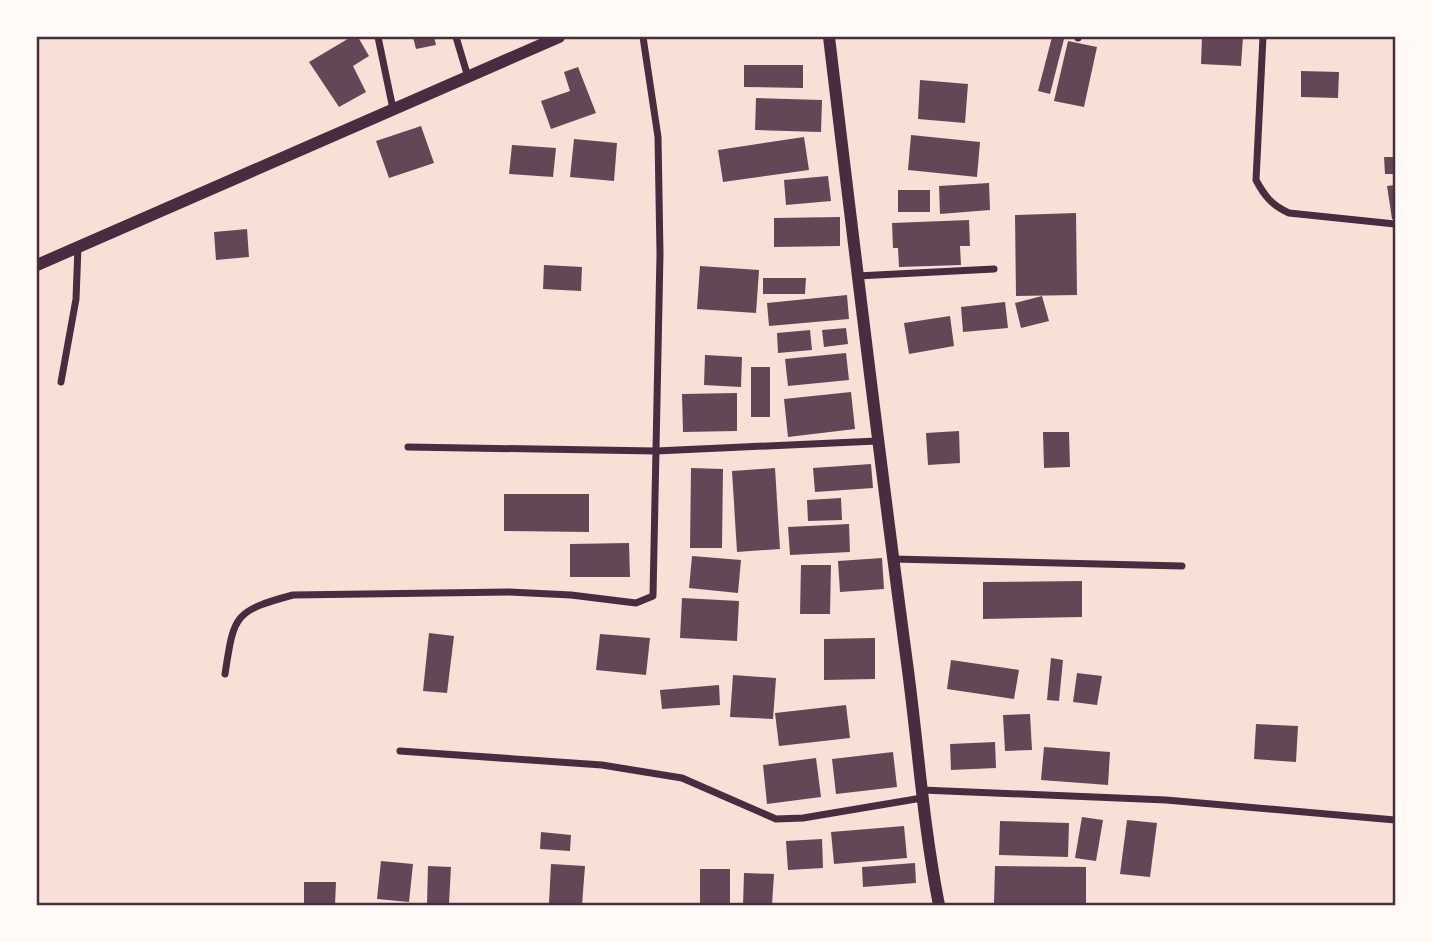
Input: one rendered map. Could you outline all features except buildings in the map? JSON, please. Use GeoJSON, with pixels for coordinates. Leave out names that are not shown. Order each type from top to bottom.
{"type":"FeatureCollection","features":[{"type":"Feature","properties":{"kind":"street"},"geometry":{"type":"LineString","coordinates":[[378,37],[393,109]]}},
{"type":"Feature","properties":{"kind":"street"},"geometry":{"type":"LineString","coordinates":[[456,37],[468,76]]}},
{"type":"Feature","properties":{"kind":"street"},"geometry":{"type":"LineString","coordinates":[[37,265],[559,37]]}},
{"type":"Feature","properties":{"kind":"street"},"geometry":{"type":"LineString","coordinates":[[225,674],[232,627],[240,617],[269,602],[293,595],[509,592],[571,595],[636,603],[649,600],[656,586],[660,254],[658,137],[643,37]]}},
{"type":"Feature","properties":{"kind":"street"},"geometry":{"type":"LineString","coordinates":[[829,37],[926,841],[939,905]]}},
{"type":"Feature","properties":{"kind":"street"},"geometry":{"type":"LineString","coordinates":[[1263,37],[1256,180],[1265,196],[1275,206],[1289,213],[1395,224]]}},
{"type":"Feature","properties":{"kind":"street"},"geometry":{"type":"LineString","coordinates":[[61,382],[76,299],[78,247]]}},
{"type":"Feature","properties":{"kind":"street"},"geometry":{"type":"LineString","coordinates":[[857,276],[994,269]]}},
{"type":"Feature","properties":{"kind":"street"},"geometry":{"type":"LineString","coordinates":[[408,447],[656,451],[877,441]]}},
{"type":"Feature","properties":{"kind":"street"},"geometry":{"type":"LineString","coordinates":[[893,559],[1182,566]]}},
{"type":"Feature","properties":{"kind":"street"},"geometry":{"type":"LineString","coordinates":[[400,751],[602,765],[682,778],[776,819],[803,818],[922,794],[1166,800],[1395,820]]}}]}
